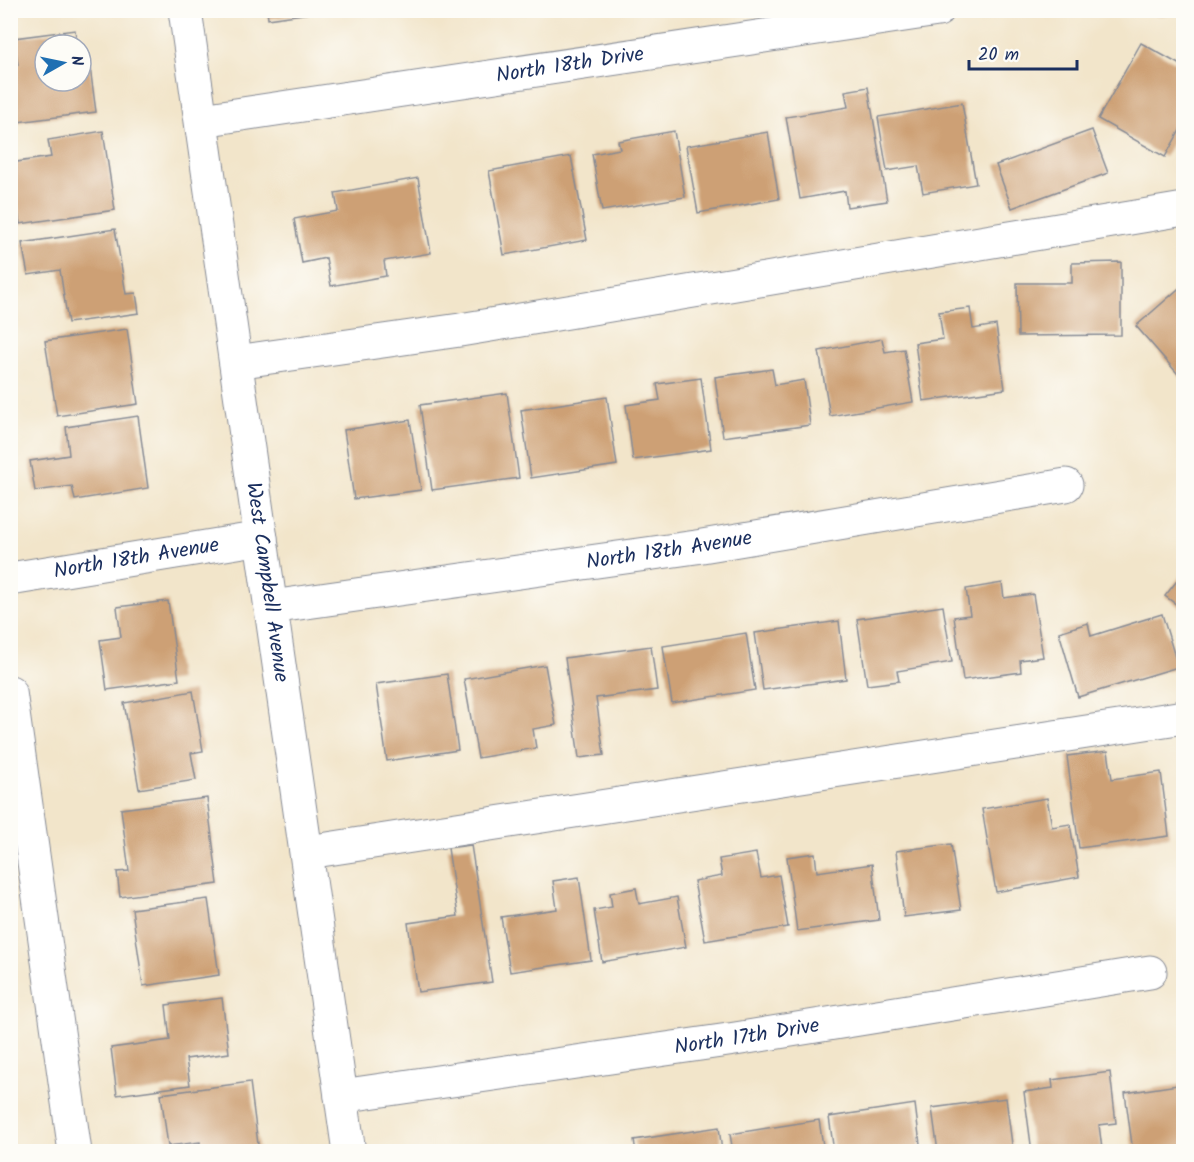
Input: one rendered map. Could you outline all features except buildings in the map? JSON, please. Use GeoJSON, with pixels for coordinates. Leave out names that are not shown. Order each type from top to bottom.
{"type":"FeatureCollection","features":[{"type":"Feature","properties":{"kind":"street","name":"West Campbell Avenue"},"geometry":{"type":"LineString","coordinates":[[185,10],[308,852],[349,1152]]}},
{"type":"Feature","properties":{"kind":"street","name":"North 18th Drive"},"geometry":{"type":"LineString","coordinates":[[202,120],[938,10]]}},
{"type":"Feature","properties":{"kind":"street"},"geometry":{"type":"LineString","coordinates":[[236,362],[460,330],[1184,209]]}},
{"type":"Feature","properties":{"kind":"street","name":"North 18th Avenue"},"geometry":{"type":"LineString","coordinates":[[271,607],[696,547],[1066,485]]}},
{"type":"Feature","properties":{"kind":"street","name":"North 18th Avenue"},"geometry":{"type":"LineString","coordinates":[[10,579],[261,538]]}},
{"type":"Feature","properties":{"kind":"street"},"geometry":{"type":"LineString","coordinates":[[10,692],[75,1152]]}},
{"type":"Feature","properties":{"kind":"street"},"geometry":{"type":"LineString","coordinates":[[308,852],[1184,717]]}},
{"type":"Feature","properties":{"kind":"street","name":"North 17th Drive"},"geometry":{"type":"LineString","coordinates":[[341,1096],[735,1039],[1149,972]]}}]}
